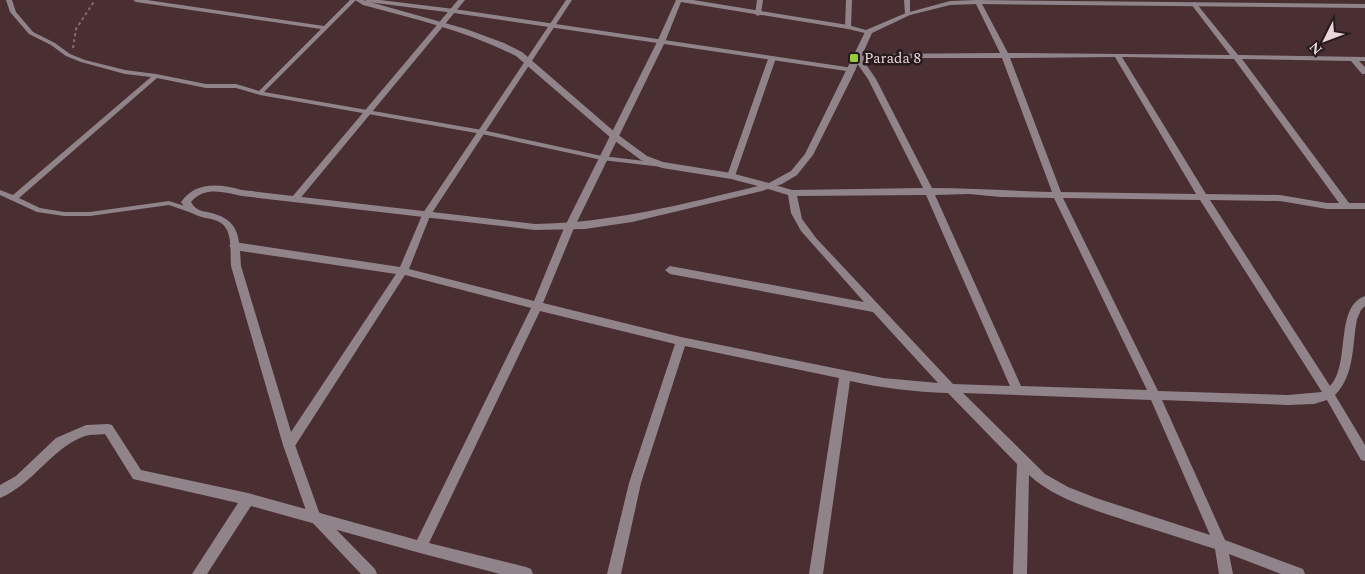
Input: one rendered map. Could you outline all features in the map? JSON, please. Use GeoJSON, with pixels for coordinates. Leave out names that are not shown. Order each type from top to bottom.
{"type":"FeatureCollection","features":[{"type":"Feature","properties":{"kind":"street"},"geometry":{"type":"LineString","coordinates":[[358,0],[366,4],[441,23],[506,47],[528,62],[614,136],[644,158],[662,165],[731,176],[792,193],[969,191],[1001,194],[1280,198],[1326,206],[1365,206]]}},
{"type":"Feature","properties":{"kind":"street"},"geometry":{"type":"LineString","coordinates":[[295,199],[462,0]]}},
{"type":"Feature","properties":{"kind":"street"},"geometry":{"type":"LineString","coordinates":[[289,446],[402,271],[426,215],[569,0]]}},
{"type":"Feature","properties":{"kind":"street"},"geometry":{"type":"LineString","coordinates":[[420,547],[537,306],[569,228],[602,158],[662,42],[680,0],[708,3],[758,14],[848,27],[868,32],[908,14],[962,0]]}},
{"type":"Feature","properties":{"kind":"street"},"geometry":{"type":"LineString","coordinates":[[978,2],[1005,55],[1057,194],[1154,394],[1221,545],[1226,574]]}},
{"type":"Feature","properties":{"kind":"street"},"geometry":{"type":"LineString","coordinates":[[950,3],[1365,6]]}},
{"type":"Feature","properties":{"kind":"street"},"geometry":{"type":"LineString","coordinates":[[1194,4],[1236,57],[1347,207]]}},
{"type":"Feature","properties":{"kind":"street"},"geometry":{"type":"LineString","coordinates":[[370,574],[314,516],[289,446],[236,266],[233,235],[229,225],[222,219],[192,211],[186,202],[190,196],[205,188],[223,188],[242,193],[426,215],[569,228],[608,224],[656,214],[768,186],[792,174],[810,152],[853,70],[868,32]]}},
{"type":"Feature","properties":{"kind":"street"},"geometry":{"type":"LineString","coordinates":[[858,59],[875,56],[1005,55],[1365,59]]}},
{"type":"Feature","properties":{"kind":"street"},"geometry":{"type":"LineString","coordinates":[[1117,55],[1203,197],[1329,394],[1365,456]]}},
{"type":"Feature","properties":{"kind":"street"},"geometry":{"type":"LineString","coordinates":[[731,176],[772,58]]}},
{"type":"Feature","properties":{"kind":"street"},"geometry":{"type":"LineString","coordinates":[[858,59],[872,79],[929,192],[1018,391]]}},
{"type":"Feature","properties":{"kind":"street"},"geometry":{"type":"LineString","coordinates":[[1353,59],[1365,72]]}},
{"type":"Feature","properties":{"kind":"street"},"geometry":{"type":"LineString","coordinates":[[792,193],[793,208],[797,221],[874,308],[950,388],[1041,478],[1064,491],[1096,504],[1221,545],[1298,574]]}},
{"type":"Feature","properties":{"kind":"street"},"geometry":{"type":"LineString","coordinates":[[234,246],[402,271],[681,341],[845,375],[915,387],[1288,400],[1312,399],[1329,394],[1336,387],[1348,357],[1355,309],[1365,300]]}},
{"type":"Feature","properties":{"kind":"street"},"geometry":{"type":"LineString","coordinates":[[670,270],[874,308]]}},
{"type":"Feature","properties":{"kind":"street"},"geometry":{"type":"LineString","coordinates":[[614,574],[635,483],[681,341]]}},
{"type":"Feature","properties":{"kind":"street"},"geometry":{"type":"LineString","coordinates":[[816,574],[845,375]]}},
{"type":"Feature","properties":{"kind":"street"},"geometry":{"type":"LineString","coordinates":[[0,492],[20,480],[60,442],[86,430],[108,429],[137,476],[248,499],[420,547],[526,574]]}},
{"type":"Feature","properties":{"kind":"street"},"geometry":{"type":"LineString","coordinates":[[1020,574],[1023,462]]}},
{"type":"Feature","properties":{"kind":"street"},"geometry":{"type":"LineString","coordinates":[[199,574],[248,499]]}},
{"type":"Feature","properties":{"kind":"lane"},"geometry":{"type":"LineString","coordinates":[[9,0],[13,12],[31,33],[53,44],[68,55],[125,72],[206,86],[236,86],[260,93],[482,132],[602,158],[662,165]]}},
{"type":"Feature","properties":{"kind":"lane"},"geometry":{"type":"LineString","coordinates":[[136,0],[326,28]]}},
{"type":"Feature","properties":{"kind":"lane"},"geometry":{"type":"LineString","coordinates":[[260,93],[353,0]]}},
{"type":"Feature","properties":{"kind":"lane"},"geometry":{"type":"LineString","coordinates":[[368,0],[853,70]]}},
{"type":"Feature","properties":{"kind":"lane"},"geometry":{"type":"LineString","coordinates":[[758,14],[760,0]]}},
{"type":"Feature","properties":{"kind":"lane"},"geometry":{"type":"LineString","coordinates":[[848,0],[848,27]]}},
{"type":"Feature","properties":{"kind":"lane"},"geometry":{"type":"LineString","coordinates":[[907,0],[908,14]]}},
{"type":"Feature","properties":{"kind":"lane"},"geometry":{"type":"LineString","coordinates":[[13,199],[156,76]]}},
{"type":"Feature","properties":{"kind":"lane"},"geometry":{"type":"LineString","coordinates":[[0,192],[40,210],[64,214],[90,214],[169,203],[192,211]]}},
{"type":"Feature","properties":{"kind":"path"},"geometry":{"type":"LineString","coordinates":[[84,61],[72,47],[72,39],[95,0]]}},
{"type":"Feature","properties":{"kind":"place","name":"Parada 8"},"geometry":{"type":"Point","coordinates":[854,58]}}]}
